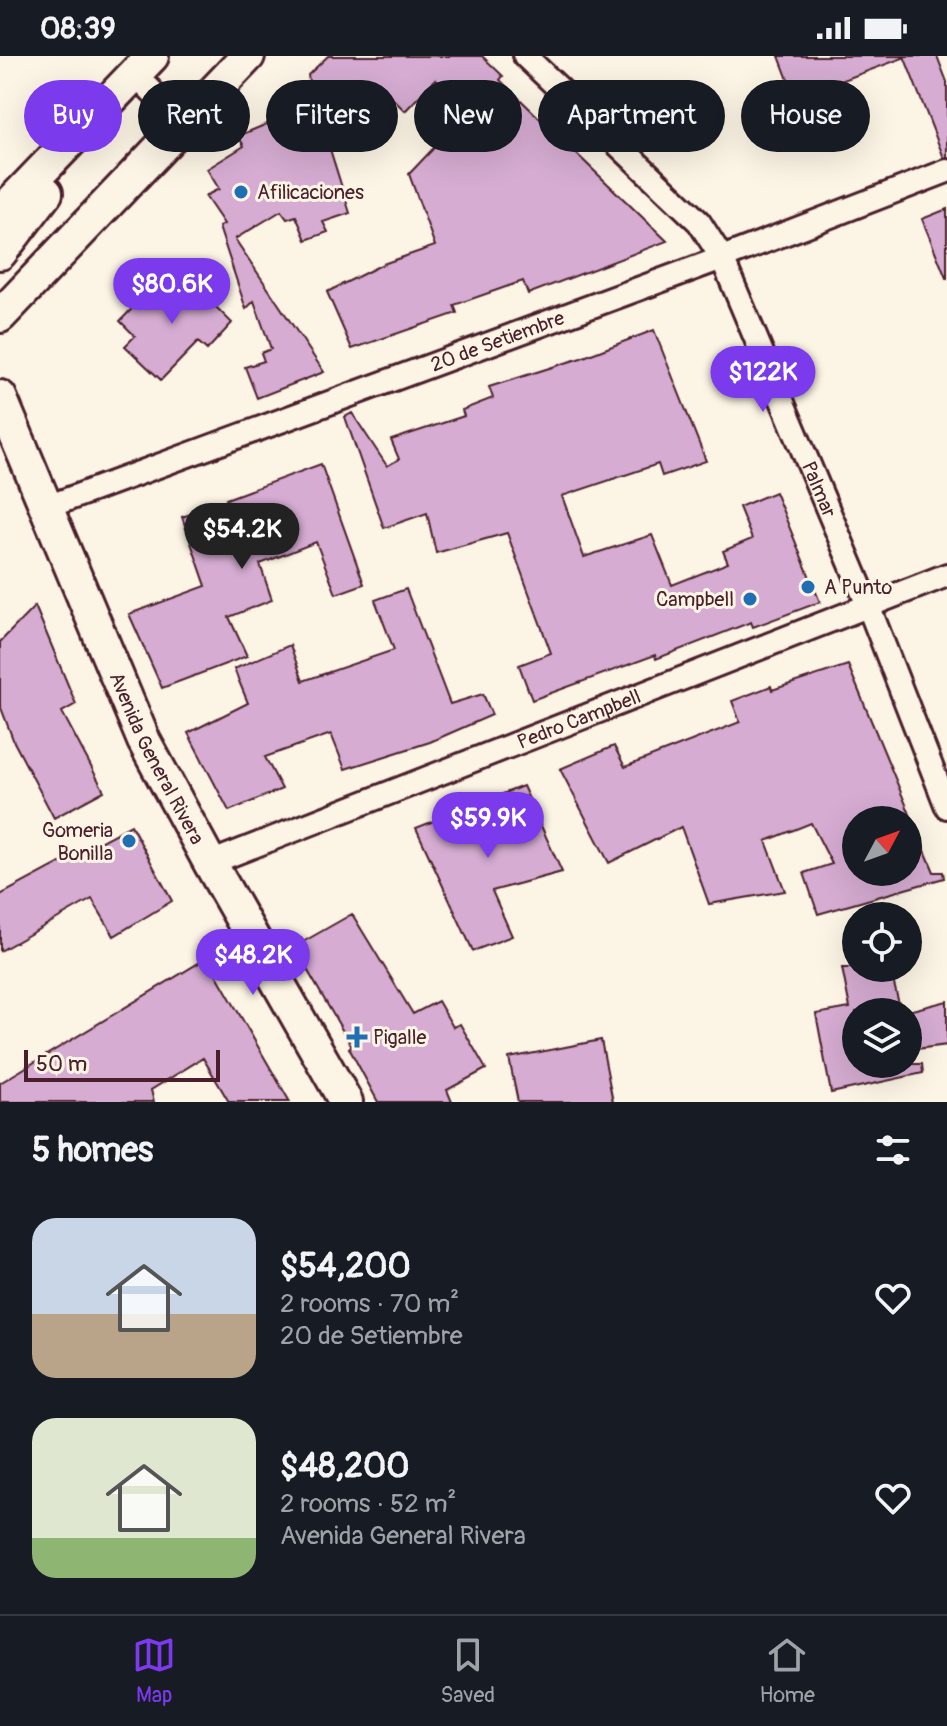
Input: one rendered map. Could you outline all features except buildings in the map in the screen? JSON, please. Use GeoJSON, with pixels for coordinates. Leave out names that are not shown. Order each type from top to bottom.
{"type":"FeatureCollection","features":[{"type":"Feature","properties":{"kind":"main road"},"geometry":{"type":"LineString","coordinates":[[225,80],[248,56]]}},
{"type":"Feature","properties":{"kind":"main road"},"geometry":{"type":"LineString","coordinates":[[0,214],[136,73]]}},
{"type":"Feature","properties":{"kind":"main road"},"geometry":{"type":"LineString","coordinates":[[0,253],[28,214],[106,125],[136,73]]}},
{"type":"Feature","properties":{"kind":"main road"},"geometry":{"type":"LineString","coordinates":[[0,316],[156,152]]}},
{"type":"Feature","properties":{"kind":"main road","name":"Avenida General Rivera"},"geometry":{"type":"LineString","coordinates":[[0,397],[144,741],[346,1102]]}},
{"type":"Feature","properties":{"kind":"street","name":"Palmar"},"geometry":{"type":"LineString","coordinates":[[525,56],[699,222],[722,258],[868,605],[947,807]]}},
{"type":"Feature","properties":{"kind":"street","name":"20 de Setiembre"},"geometry":{"type":"LineString","coordinates":[[47,507],[722,258],[947,171]]}},
{"type":"Feature","properties":{"kind":"street","name":"Pedro Campbell"},"geometry":{"type":"LineString","coordinates":[[210,863],[947,575]]}},
{"type":"Feature","properties":{"kind":"place","name":"Afilicaciones"},"geometry":{"type":"Point","coordinates":[241,192]}},
{"type":"Feature","properties":{"kind":"place","name":"A Punto"},"geometry":{"type":"Point","coordinates":[808,587]}},
{"type":"Feature","properties":{"kind":"place","name":"Campbell"},"geometry":{"type":"Point","coordinates":[750,599]}},
{"type":"Feature","properties":{"kind":"place","name":"Gomeria Bonilla"},"geometry":{"type":"Point","coordinates":[129,841]}},
{"type":"Feature","properties":{"kind":"place","name":"Pigalle"},"geometry":{"type":"Point","coordinates":[357,1037]}}]}
